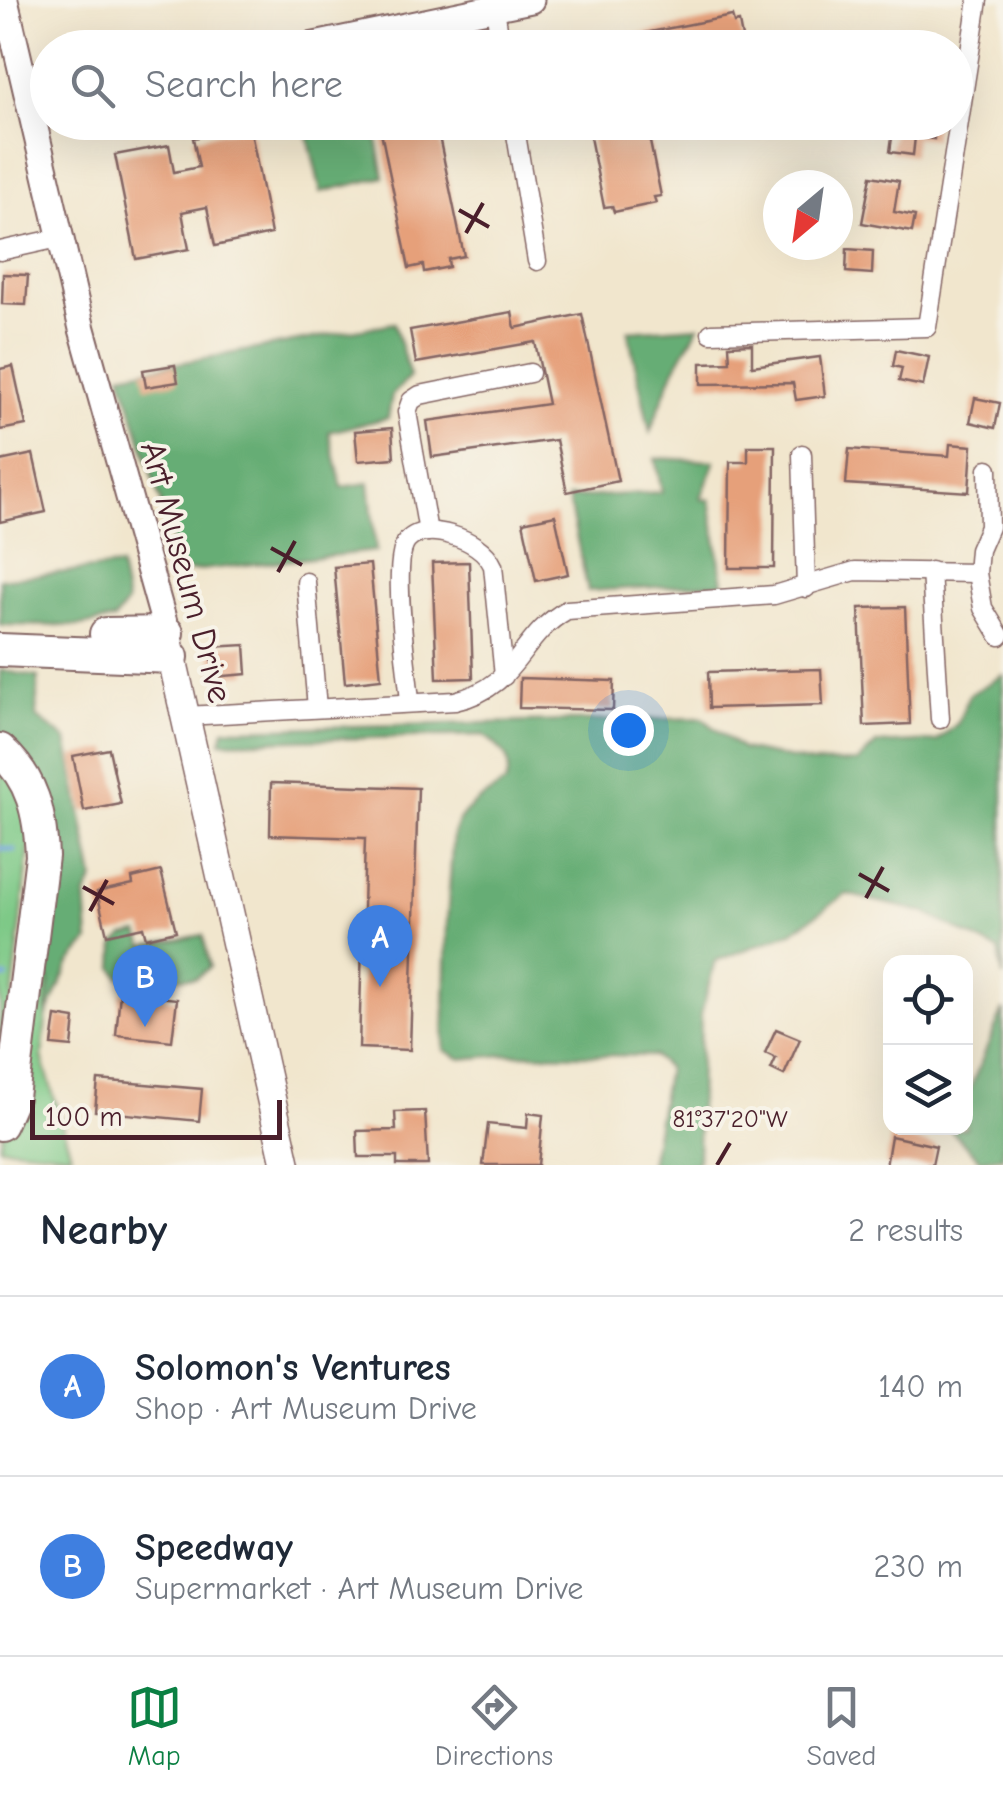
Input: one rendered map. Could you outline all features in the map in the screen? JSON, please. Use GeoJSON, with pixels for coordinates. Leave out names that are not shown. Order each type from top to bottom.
{"type":"FeatureCollection","features":[{"type":"Feature","properties":{"kind":"highway"},"geometry":{"type":"LineString","coordinates":[[0,631],[170,645]]}},
{"type":"Feature","properties":{"kind":"highway"},"geometry":{"type":"LineString","coordinates":[[0,650],[170,645]]}},
{"type":"Feature","properties":{"kind":"highway"},"geometry":{"type":"LineString","coordinates":[[0,750],[22,773],[34,797],[42,856],[12,1097],[0,1124]]}},
{"type":"Feature","properties":{"kind":"main road","name":"Art Museum Drive"},"geometry":{"type":"LineString","coordinates":[[170,645],[286,1165]]}},
{"type":"Feature","properties":{"kind":"street","name":"Art Museum Drive"},"geometry":{"type":"LineString","coordinates":[[6,0],[30,77]]}},
{"type":"Feature","properties":{"kind":"street"},"geometry":{"type":"LineString","coordinates":[[387,30],[531,0]]}},
{"type":"Feature","properties":{"kind":"street"},"geometry":{"type":"LineString","coordinates":[[973,32],[978,0]]}},
{"type":"Feature","properties":{"kind":"street"},"geometry":{"type":"LineString","coordinates":[[494,8],[498,30]]}},
{"type":"Feature","properties":{"kind":"street","name":"Art Museum Drive"},"geometry":{"type":"LineString","coordinates":[[44,140],[59,238],[170,645]]}},
{"type":"Feature","properties":{"kind":"street"},"geometry":{"type":"LineString","coordinates":[[517,140],[536,262]]}},
{"type":"Feature","properties":{"kind":"street"},"geometry":{"type":"LineString","coordinates":[[710,333],[927,327],[956,140]]}},
{"type":"Feature","properties":{"kind":"street"},"geometry":{"type":"LineString","coordinates":[[0,251],[59,238]]}},
{"type":"Feature","properties":{"kind":"street"},"geometry":{"type":"LineString","coordinates":[[428,532],[407,412],[412,401],[420,395],[530,372]]}},
{"type":"Feature","properties":{"kind":"street"},"geometry":{"type":"LineString","coordinates":[[802,454],[806,588]]}},
{"type":"Feature","properties":{"kind":"street"},"geometry":{"type":"LineString","coordinates":[[988,468],[989,527],[979,550],[978,573],[983,608],[1000,636]]}},
{"type":"Feature","properties":{"kind":"street"},"geometry":{"type":"LineString","coordinates":[[410,702],[398,568],[406,542],[428,532],[461,538],[488,554],[504,676]]}},
{"type":"Feature","properties":{"kind":"street"},"geometry":{"type":"LineString","coordinates":[[186,716],[455,701],[478,696],[504,676],[550,619],[567,610],[738,598],[806,588],[855,571],[978,573]]}},
{"type":"Feature","properties":{"kind":"street"},"geometry":{"type":"LineString","coordinates":[[931,572],[940,719]]}},
{"type":"Feature","properties":{"kind":"street"},"geometry":{"type":"LineString","coordinates":[[306,582],[318,708]]}},
{"type":"Feature","properties":{"kind":"green space"},"geometry":{"type":"Polygon","coordinates":[[[309,140],[377,140],[384,177],[321,192],[309,140]]]}},
{"type":"Feature","properties":{"kind":"green space"},"geometry":{"type":"Polygon","coordinates":[[[394,323],[410,377],[392,395],[388,418],[329,432],[342,487],[369,483],[376,551],[182,572],[121,374],[394,323]]]}},
{"type":"Feature","properties":{"kind":"green space"},"geometry":{"type":"Polygon","coordinates":[[[699,326],[674,370],[650,432],[628,331],[699,326]]]}},
{"type":"Feature","properties":{"kind":"green space"},"geometry":{"type":"Polygon","coordinates":[[[655,458],[715,461],[701,499],[710,500],[723,583],[588,591],[568,498],[662,492],[655,458]]]}},
{"type":"Feature","properties":{"kind":"green space"},"geometry":{"type":"Polygon","coordinates":[[[120,566],[127,603],[114,620],[79,626],[0,625],[0,579],[120,566]]]}},
{"type":"Feature","properties":{"kind":"green space"},"geometry":{"type":"Polygon","coordinates":[[[0,670],[38,677],[36,717],[67,740],[94,879],[86,895],[89,941],[70,963],[47,1015],[50,983],[39,957],[48,871],[0,741],[0,670]]]}},
{"type":"Feature","properties":{"kind":"green space"},"geometry":{"type":"Polygon","coordinates":[[[1003,675],[1003,977],[999,951],[923,912],[846,894],[792,932],[715,961],[701,1014],[695,1165],[650,1165],[667,1068],[654,1056],[515,1054],[461,1059],[444,1050],[453,834],[467,810],[506,783],[508,761],[497,745],[484,735],[221,742],[224,729],[702,718],[742,749],[812,763],[858,762],[876,744],[937,741],[958,723],[969,695],[1003,675]]]}},
{"type":"Feature","properties":{"kind":"green space"},"geometry":{"type":"Polygon","coordinates":[[[0,761],[33,816],[0,1106],[0,761]]]}},
{"type":"Feature","properties":{"kind":"green space"},"geometry":{"type":"Polygon","coordinates":[[[139,933],[144,946],[203,935],[210,967],[196,978],[120,977],[114,968],[115,945],[124,936],[139,933]]]}},
{"type":"Feature","properties":{"kind":"green space"},"geometry":{"type":"Polygon","coordinates":[[[39,957],[50,983],[42,1057],[71,1154],[0,1147],[39,957]]]}},
{"type":"Feature","properties":{"kind":"green space"},"geometry":{"type":"Polygon","coordinates":[[[1003,1009],[1003,1157],[981,1160],[955,1135],[973,1135],[973,1081],[1003,1009]]]}},
{"type":"Feature","properties":{"kind":"building"},"geometry":{"type":"Polygon","coordinates":[[[732,16],[741,30],[660,30],[732,16]]]}},
{"type":"Feature","properties":{"kind":"building"},"geometry":{"type":"Polygon","coordinates":[[[193,140],[253,140],[271,234],[215,246],[207,207],[182,212],[189,249],[136,259],[115,155],[169,145],[174,172],[199,167],[193,140]]]}},
{"type":"Feature","properties":{"kind":"building"},"geometry":{"type":"Polygon","coordinates":[[[383,140],[440,140],[464,256],[448,259],[449,267],[424,272],[423,265],[409,268],[383,140]]]}},
{"type":"Feature","properties":{"kind":"building"},"geometry":{"type":"Polygon","coordinates":[[[591,140],[650,140],[661,196],[654,197],[656,203],[614,212],[612,206],[604,207],[591,140]]]}},
{"type":"Feature","properties":{"kind":"building"},"geometry":{"type":"Polygon","coordinates":[[[892,140],[915,140],[913,155],[890,152],[892,140]]]}},
{"type":"Feature","properties":{"kind":"building"},"geometry":{"type":"Polygon","coordinates":[[[871,176],[899,181],[894,212],[915,216],[912,232],[862,223],[871,176]]]}},
{"type":"Feature","properties":{"kind":"building"},"geometry":{"type":"Polygon","coordinates":[[[853,249],[873,251],[872,274],[846,272],[847,260],[853,260],[853,249]]]}},
{"type":"Feature","properties":{"kind":"building"},"geometry":{"type":"Polygon","coordinates":[[[3,274],[28,275],[26,305],[2,304],[3,274]]]}},
{"type":"Feature","properties":{"kind":"building"},"geometry":{"type":"Polygon","coordinates":[[[512,312],[515,328],[582,314],[618,481],[567,492],[556,440],[432,457],[427,421],[548,404],[535,342],[416,363],[410,330],[512,312]]]}},
{"type":"Feature","properties":{"kind":"building"},"geometry":{"type":"Polygon","coordinates":[[[752,344],[752,366],[820,357],[825,396],[796,400],[793,383],[701,384],[701,363],[730,362],[729,345],[752,344]]]}},
{"type":"Feature","properties":{"kind":"building"},"geometry":{"type":"Polygon","coordinates":[[[896,350],[929,357],[923,386],[899,381],[902,368],[893,366],[896,350]]]}},
{"type":"Feature","properties":{"kind":"building"},"geometry":{"type":"Polygon","coordinates":[[[175,365],[178,382],[146,387],[143,370],[175,365]]]}},
{"type":"Feature","properties":{"kind":"building"},"geometry":{"type":"Polygon","coordinates":[[[13,366],[26,425],[0,430],[0,369],[13,366]]]}},
{"type":"Feature","properties":{"kind":"building"},"geometry":{"type":"Polygon","coordinates":[[[975,398],[1000,403],[995,428],[970,422],[975,398]]]}},
{"type":"Feature","properties":{"kind":"building"},"geometry":{"type":"Polygon","coordinates":[[[392,428],[394,458],[358,461],[355,431],[392,428]]]}},
{"type":"Feature","properties":{"kind":"building"},"geometry":{"type":"Polygon","coordinates":[[[950,444],[972,446],[969,492],[846,484],[849,449],[949,456],[950,444]]]}},
{"type":"Feature","properties":{"kind":"building"},"geometry":{"type":"Polygon","coordinates":[[[748,446],[775,446],[774,568],[729,568],[730,462],[748,462],[748,446]]]}},
{"type":"Feature","properties":{"kind":"building"},"geometry":{"type":"Polygon","coordinates":[[[33,454],[46,512],[0,522],[0,461],[33,454]]]}},
{"type":"Feature","properties":{"kind":"building"},"geometry":{"type":"Polygon","coordinates":[[[555,515],[568,574],[536,581],[523,522],[555,515]]]}},
{"type":"Feature","properties":{"kind":"building"},"geometry":{"type":"Polygon","coordinates":[[[469,562],[473,678],[437,679],[432,563],[469,562]]]}},
{"type":"Feature","properties":{"kind":"building"},"geometry":{"type":"Polygon","coordinates":[[[370,564],[381,679],[345,683],[334,567],[370,564]]]}},
{"type":"Feature","properties":{"kind":"building"},"geometry":{"type":"Polygon","coordinates":[[[905,607],[910,724],[864,726],[859,608],[905,607]]]}},
{"type":"Feature","properties":{"kind":"building"},"geometry":{"type":"Polygon","coordinates":[[[245,645],[247,674],[213,677],[211,647],[245,645]]]}},
{"type":"Feature","properties":{"kind":"building"},"geometry":{"type":"Polygon","coordinates":[[[821,669],[823,705],[709,708],[708,672],[821,669]]]}},
{"type":"Feature","properties":{"kind":"building"},"geometry":{"type":"Polygon","coordinates":[[[520,678],[614,681],[613,710],[519,708],[520,678]]]}},
{"type":"Feature","properties":{"kind":"building"},"geometry":{"type":"Polygon","coordinates":[[[109,749],[121,804],[84,811],[73,756],[109,749]]]}},
{"type":"Feature","properties":{"kind":"building"},"geometry":{"type":"Polygon","coordinates":[[[271,783],[418,788],[410,1050],[359,1048],[365,838],[270,835],[271,783]]]}},
{"type":"Feature","properties":{"kind":"building"},"geometry":{"type":"Polygon","coordinates":[[[161,871],[176,931],[146,938],[143,927],[107,935],[97,892],[133,884],[132,878],[161,871]]]}},
{"type":"Feature","properties":{"kind":"building"},"geometry":{"type":"Polygon","coordinates":[[[120,993],[177,999],[172,1041],[116,1035],[120,993]]]}},
{"type":"Feature","properties":{"kind":"building"},"geometry":{"type":"Polygon","coordinates":[[[56,1016],[75,1019],[72,1047],[52,1045],[56,1016]]]}},
{"type":"Feature","properties":{"kind":"building"},"geometry":{"type":"Polygon","coordinates":[[[776,1029],[800,1039],[784,1075],[771,1069],[776,1058],[765,1053],[776,1029]]]}},
{"type":"Feature","properties":{"kind":"building"},"geometry":{"type":"Polygon","coordinates":[[[98,1080],[202,1089],[199,1121],[95,1111],[98,1080]]]}},
{"type":"Feature","properties":{"kind":"building"},"geometry":{"type":"Polygon","coordinates":[[[425,1111],[428,1165],[397,1165],[397,1157],[358,1157],[357,1131],[396,1130],[395,1112],[425,1111]]]}},
{"type":"Feature","properties":{"kind":"building"},"geometry":{"type":"Polygon","coordinates":[[[528,1113],[543,1115],[538,1165],[483,1165],[488,1124],[527,1128],[528,1113]]]}},
{"type":"Feature","properties":{"kind":"building"},"geometry":{"type":"Polygon","coordinates":[[[891,1136],[936,1146],[932,1165],[886,1165],[891,1136]]]}},
{"type":"Feature","properties":{"kind":"waterway"},"geometry":{"type":"LineString","coordinates":[[0,848],[14,850]]}},
{"type":"Feature","properties":{"kind":"waterway"},"geometry":{"type":"LineString","coordinates":[[0,977],[7,978]]}},
{"type":"Feature","properties":{"kind":"place","name":"Solomon's Ventures"},"geometry":{"type":"Point","coordinates":[380,987]}},
{"type":"Feature","properties":{"kind":"place","name":"Speedway"},"geometry":{"type":"Point","coordinates":[145,1027]}}]}
